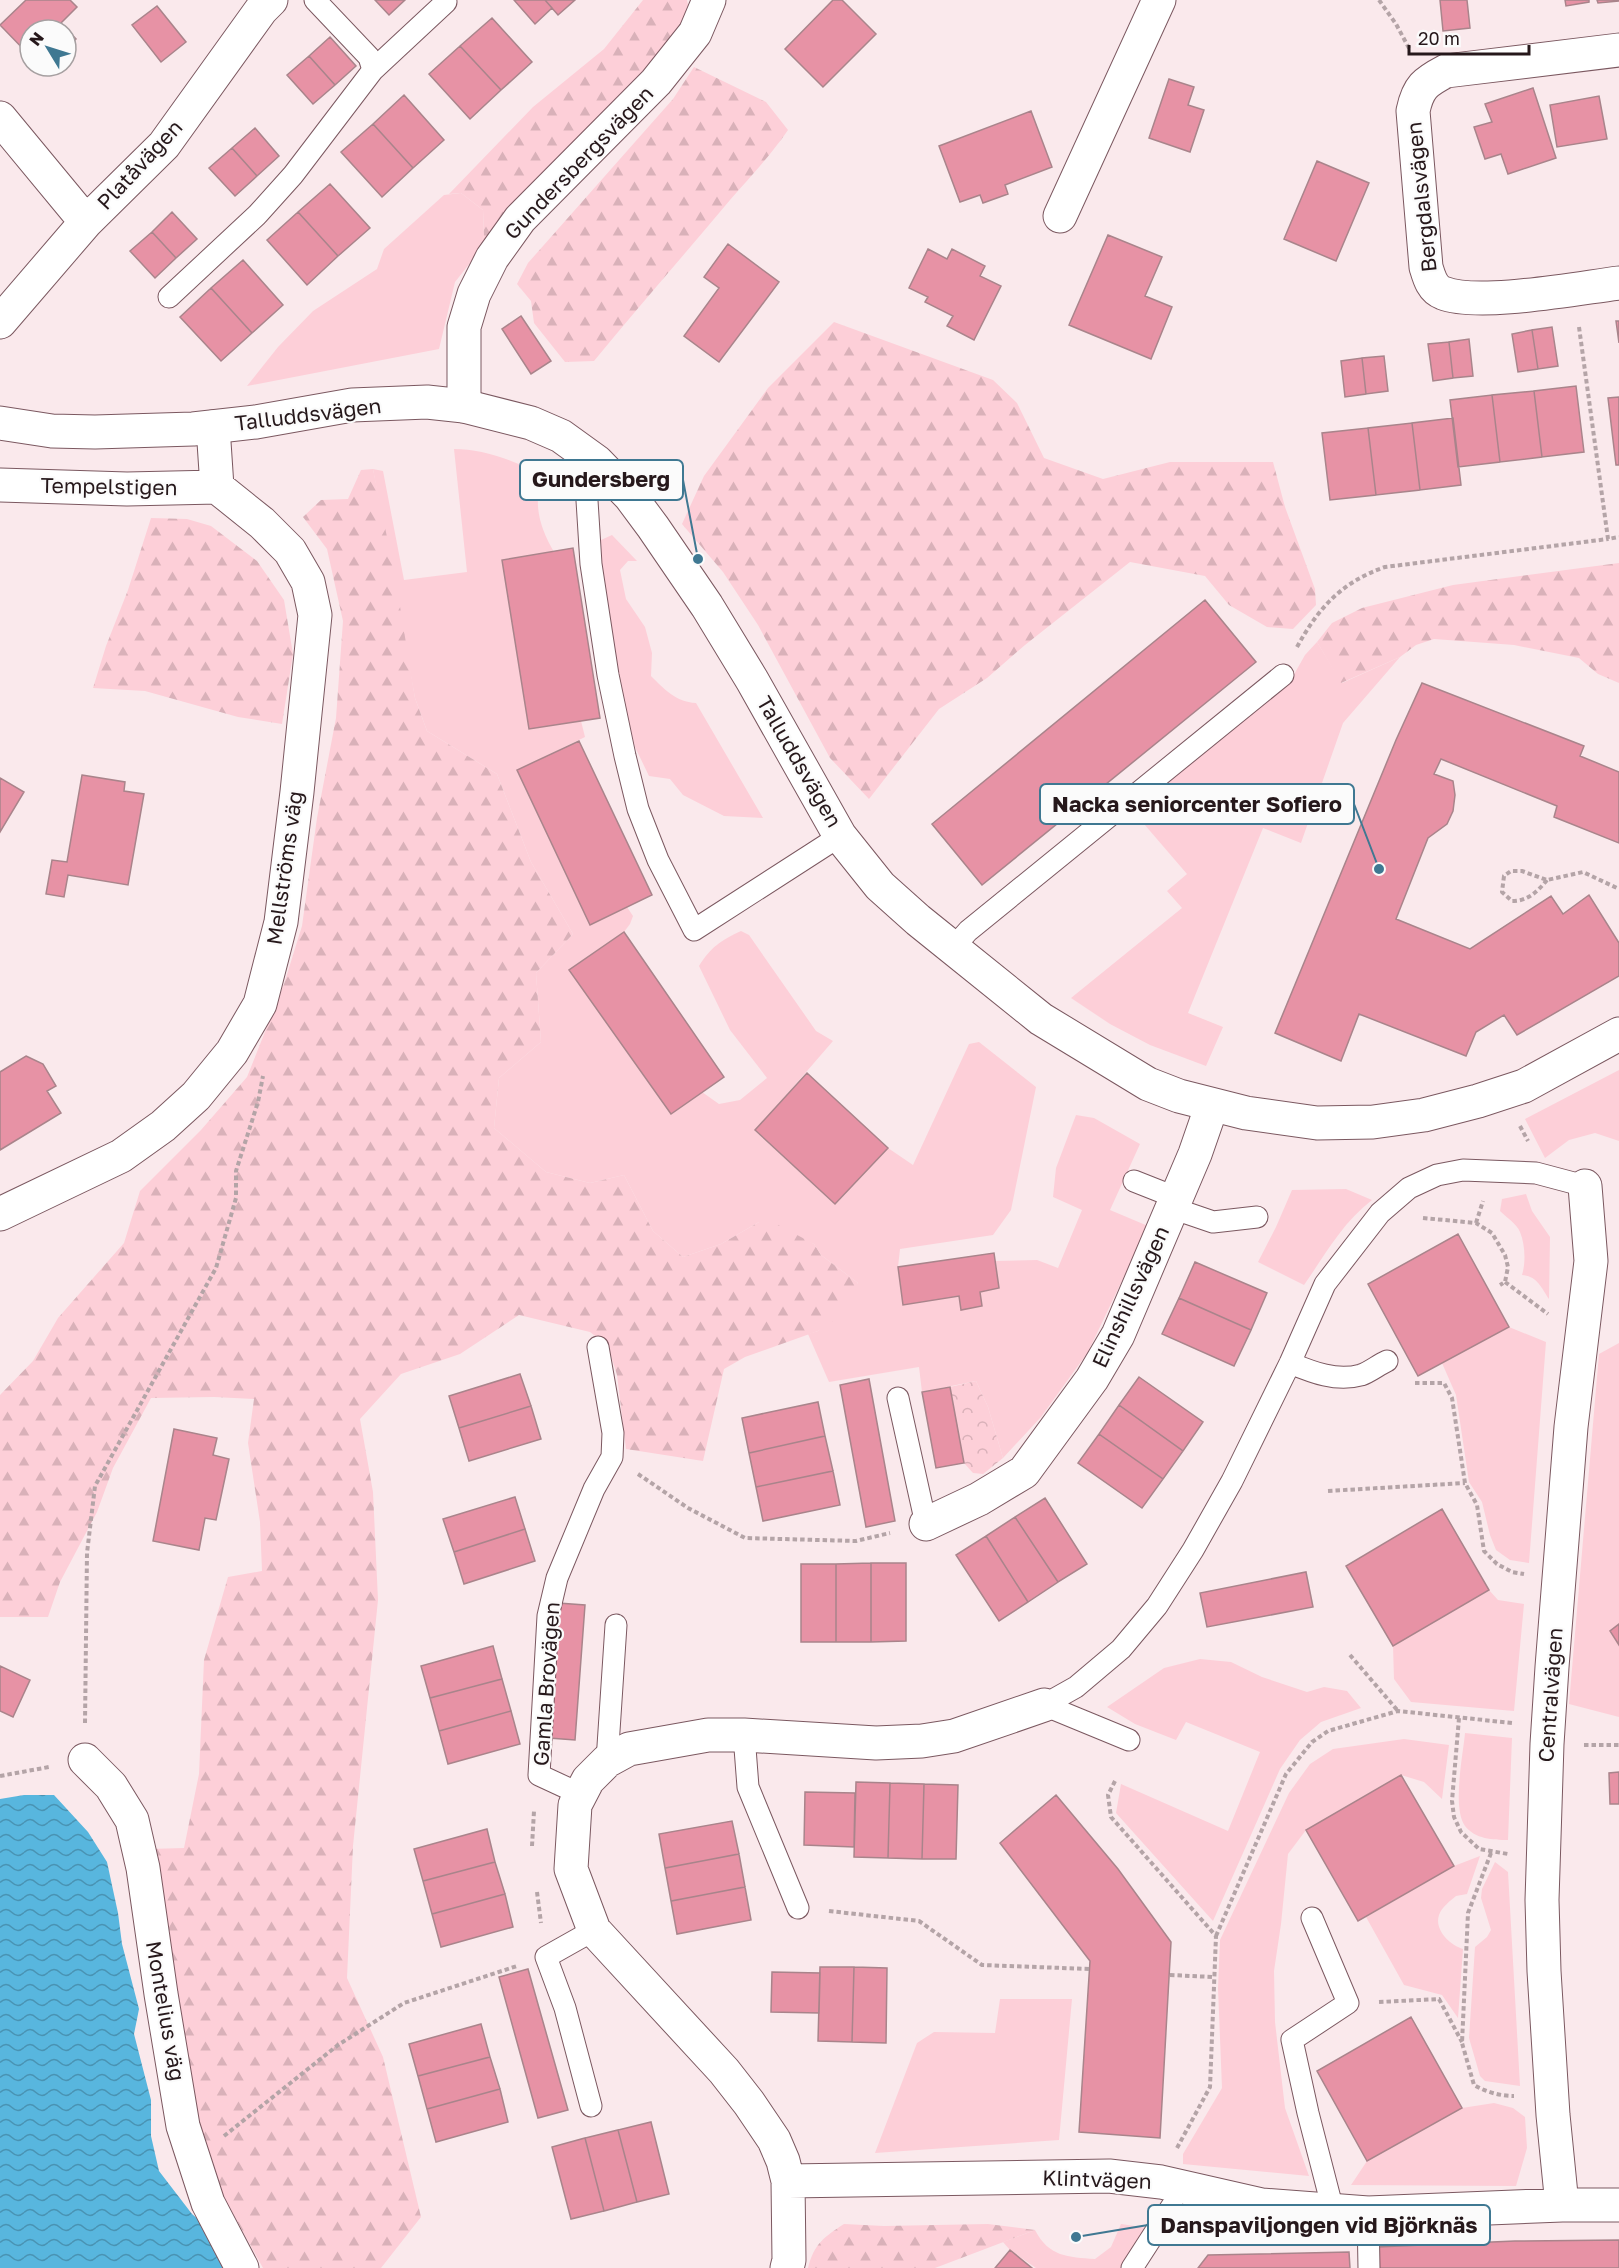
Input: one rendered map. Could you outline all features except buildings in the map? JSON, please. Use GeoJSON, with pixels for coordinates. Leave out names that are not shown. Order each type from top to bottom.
{"type":"FeatureCollection","features":[{"type":"Feature","properties":{"kind":"street","name":"Platåvägen"},"geometry":{"type":"LineString","coordinates":[[0,322],[86,222],[164,145],[261,10],[271,0]]}},
{"type":"Feature","properties":{"kind":"street","name":"Gundersbergsvägen"},"geometry":{"type":"LineString","coordinates":[[464,406],[464,327],[474,294],[492,258],[520,219],[656,82],[695,33],[709,0]]}},
{"type":"Feature","properties":{"kind":"street"},"geometry":{"type":"LineString","coordinates":[[1060,216],[1159,0]]}},
{"type":"Feature","properties":{"kind":"street"},"geometry":{"type":"LineString","coordinates":[[1428,81],[1446,71],[1457,69],[1619,50]]}},
{"type":"Feature","properties":{"kind":"street","name":"Bergdalsvägen"},"geometry":{"type":"LineString","coordinates":[[1428,81],[1416,95],[1413,111],[1426,267],[1431,283],[1441,293],[1467,297],[1509,297],[1619,282]]}},
{"type":"Feature","properties":{"kind":"street"},"geometry":{"type":"LineString","coordinates":[[0,118],[86,222]]}},
{"type":"Feature","properties":{"kind":"street","name":"Talluddsvägen"},"geometry":{"type":"LineString","coordinates":[[0,423],[52,431],[95,432],[213,427],[352,405],[427,402],[464,406],[531,423],[561,436],[597,462],[630,496],[707,606],[840,836],[880,886],[952,948],[1041,1019],[1148,1084],[1179,1096],[1246,1113],[1317,1123],[1373,1122],[1424,1115],[1524,1086],[1619,1034]]}},
{"type":"Feature","properties":{"kind":"street"},"geometry":{"type":"LineString","coordinates":[[213,427],[217,487]]}},
{"type":"Feature","properties":{"kind":"street","name":"Tempelstigen"},"geometry":{"type":"LineString","coordinates":[[0,485],[127,489],[217,487]]}},
{"type":"Feature","properties":{"kind":"street","name":"Mellströms väg"},"geometry":{"type":"LineString","coordinates":[[0,1214],[121,1156],[163,1126],[196,1096],[232,1052],[260,1004],[281,922],[315,615],[308,582],[291,551],[262,523],[217,487]]}},
{"type":"Feature","properties":{"kind":"street","name":"Elinshillsvägen"},"geometry":{"type":"LineString","coordinates":[[926,1524],[979,1499],[1024,1472],[1092,1379],[1118,1335],[1174,1203],[1212,1105]]}},
{"type":"Feature","properties":{"kind":"street","name":"Centralvägen"},"geometry":{"type":"LineString","coordinates":[[1562,2205],[1553,2115],[1542,1900],[1546,1744],[1571,1427],[1591,1261],[1585,1186]]}},
{"type":"Feature","properties":{"kind":"street"},"geometry":{"type":"LineString","coordinates":[[787,2268],[789,2260],[788,2181],[774,2140],[749,2103],[693,2036],[594,1930],[571,1869],[574,1805],[588,1780],[607,1761],[629,1749],[708,1735],[876,1743],[922,1741],[954,1736],[1044,1705]]}},
{"type":"Feature","properties":{"kind":"street","name":"Montelius väg"},"geometry":{"type":"LineString","coordinates":[[85,1760],[111,1786],[132,1820],[143,1868],[183,2126],[208,2203],[242,2268]]}},
{"type":"Feature","properties":{"kind":"street","name":"Klintvägen"},"geometry":{"type":"LineString","coordinates":[[788,2181],[1109,2176],[1161,2182],[1262,2205],[1368,2213],[1562,2205],[1619,2205]]}},
{"type":"Feature","properties":{"kind":"lane"},"geometry":{"type":"LineString","coordinates":[[315,0],[369,57],[373,70]]}},
{"type":"Feature","properties":{"kind":"lane"},"geometry":{"type":"LineString","coordinates":[[169,297],[257,215],[292,175],[373,70],[446,2]]}},
{"type":"Feature","properties":{"kind":"lane"},"geometry":{"type":"LineString","coordinates":[[584,453],[591,564],[608,675],[625,756],[638,809],[658,860],[694,930],[840,836]]}},
{"type":"Feature","properties":{"kind":"lane"},"geometry":{"type":"LineString","coordinates":[[952,948],[968,931],[1283,675]]}},
{"type":"Feature","properties":{"kind":"lane"},"geometry":{"type":"LineString","coordinates":[[1044,1705],[1076,1687],[1121,1648],[1157,1606],[1194,1550],[1226,1491],[1290,1364],[1325,1284],[1380,1214],[1409,1188],[1437,1175],[1463,1170],[1536,1173],[1585,1186]]}},
{"type":"Feature","properties":{"kind":"lane"},"geometry":{"type":"LineString","coordinates":[[1134,1181],[1213,1222],[1257,1217]]}},
{"type":"Feature","properties":{"kind":"lane","name":"Gamla Brovägen"},"geometry":{"type":"LineString","coordinates":[[580,1794],[538,1775],[548,1616],[561,1567],[594,1490],[612,1457],[614,1433],[598,1347]]}},
{"type":"Feature","properties":{"kind":"lane"},"geometry":{"type":"LineString","coordinates":[[1290,1364],[1320,1375],[1345,1377],[1361,1374],[1387,1361]]}},
{"type":"Feature","properties":{"kind":"lane"},"geometry":{"type":"LineString","coordinates":[[898,1398],[926,1524]]}},
{"type":"Feature","properties":{"kind":"lane"},"geometry":{"type":"LineString","coordinates":[[607,1761],[616,1625]]}},
{"type":"Feature","properties":{"kind":"lane"},"geometry":{"type":"LineString","coordinates":[[1044,1705],[1129,1740]]}},
{"type":"Feature","properties":{"kind":"lane"},"geometry":{"type":"LineString","coordinates":[[744,1735],[748,1787],[798,1908]]}},
{"type":"Feature","properties":{"kind":"lane"},"geometry":{"type":"LineString","coordinates":[[1312,1918],[1348,2003],[1292,2040],[1333,2210]]}},
{"type":"Feature","properties":{"kind":"lane"},"geometry":{"type":"LineString","coordinates":[[591,2106],[565,2008],[546,1957],[594,1930]]}},
{"type":"Feature","properties":{"kind":"lane","name":"Klintvägen"},"geometry":{"type":"LineString","coordinates":[[1132,2268],[1172,2205]]}},
{"type":"Feature","properties":{"kind":"lane"},"geometry":{"type":"LineString","coordinates":[[1368,2213],[1369,2268]]}},
{"type":"Feature","properties":{"kind":"path"},"geometry":{"type":"LineString","coordinates":[[1379,0],[1396,24],[1428,81]]}},
{"type":"Feature","properties":{"kind":"path"},"geometry":{"type":"LineString","coordinates":[[1578,320],[1608,539]]}},
{"type":"Feature","properties":{"kind":"path"},"geometry":{"type":"LineString","coordinates":[[1283,675],[1305,633],[1323,607],[1348,583],[1366,574],[1385,567],[1619,537]]}},
{"type":"Feature","properties":{"kind":"path"},"geometry":{"type":"LineString","coordinates":[[1547,880],[1532,897],[1520,901],[1512,902],[1502,891],[1504,876],[1511,871],[1522,871],[1547,880],[1583,872],[1619,889]]}},
{"type":"Feature","properties":{"kind":"path"},"geometry":{"type":"LineString","coordinates":[[0,1776],[85,1760],[87,1553],[95,1486],[216,1268],[236,1198],[236,1171],[258,1102],[264,1071]]}},
{"type":"Feature","properties":{"kind":"path"},"geometry":{"type":"LineString","coordinates":[[1380,1214],[1476,1223],[1492,1233],[1505,1255],[1508,1267],[1502,1284],[1549,1315]]}},
{"type":"Feature","properties":{"kind":"path"},"geometry":{"type":"LineString","coordinates":[[1415,1383],[1444,1383],[1452,1398],[1465,1483],[1477,1506],[1484,1551],[1497,1564],[1512,1572],[1532,1575]]}},
{"type":"Feature","properties":{"kind":"path"},"geometry":{"type":"LineString","coordinates":[[612,1457],[688,1508],[745,1538],[856,1541],[926,1524]]}},
{"type":"Feature","properties":{"kind":"path"},"geometry":{"type":"LineString","coordinates":[[1328,1491],[1465,1483]]}},
{"type":"Feature","properties":{"kind":"path"},"geometry":{"type":"LineString","coordinates":[[1350,1655],[1398,1711]]}},
{"type":"Feature","properties":{"kind":"path"},"geometry":{"type":"LineString","coordinates":[[1174,2153],[1210,2087],[1216,1936],[1286,1774],[1312,1742],[1328,1731],[1398,1711],[1520,1724]]}},
{"type":"Feature","properties":{"kind":"path"},"geometry":{"type":"LineString","coordinates":[[1459,1718],[1452,1801],[1454,1817],[1461,1832],[1479,1849],[1514,1855]]}},
{"type":"Feature","properties":{"kind":"path"},"geometry":{"type":"LineString","coordinates":[[1577,1744],[1619,1745]]}},
{"type":"Feature","properties":{"kind":"path"},"geometry":{"type":"LineString","coordinates":[[1115,1781],[1108,1795],[1111,1817],[1216,1936]]}},
{"type":"Feature","properties":{"kind":"path"},"geometry":{"type":"LineString","coordinates":[[1462,2043],[1468,1913],[1491,1852]]}},
{"type":"Feature","properties":{"kind":"path"},"geometry":{"type":"LineString","coordinates":[[798,1908],[919,1921],[982,1965],[1090,1969]]}},
{"type":"Feature","properties":{"kind":"path"},"geometry":{"type":"LineString","coordinates":[[195,2164],[221,2138],[338,2045],[390,2012],[428,1994],[546,1957]]}},
{"type":"Feature","properties":{"kind":"path"},"geometry":{"type":"LineString","coordinates":[[1170,1975],[1214,1977]]}},
{"type":"Feature","properties":{"kind":"path"},"geometry":{"type":"LineString","coordinates":[[1348,2003],[1439,1999],[1462,2043],[1474,2085],[1483,2091],[1516,2096]]}},
{"type":"Feature","properties":{"kind":"green space"},"geometry":{"type":"Polygon","coordinates":[[[643,0],[687,0],[689,10],[667,50],[474,258],[484,236],[483,210],[461,193],[449,194],[533,107],[604,49],[643,0]]]}},
{"type":"Feature","properties":{"kind":"green space"},"geometry":{"type":"Polygon","coordinates":[[[694,67],[766,102],[788,130],[594,361],[565,362],[534,323],[531,301],[517,284],[528,263],[673,99],[694,67]]]}},
{"type":"Feature","properties":{"kind":"green space"},"geometry":{"type":"Polygon","coordinates":[[[461,193],[483,210],[484,236],[474,258],[455,282],[439,349],[247,386],[278,347],[313,311],[377,269],[384,249],[444,195],[461,193]]]}},
{"type":"Feature","properties":{"kind":"green space"},"geometry":{"type":"Polygon","coordinates":[[[834,322],[993,380],[1017,403],[1044,458],[1103,479],[1170,462],[1273,462],[1285,507],[1315,589],[1316,605],[1293,629],[1267,627],[1229,605],[1205,576],[1130,562],[987,678],[939,709],[869,799],[830,758],[758,625],[723,572],[682,524],[704,476],[768,388],[834,322]]]}},
{"type":"Feature","properties":{"kind":"green space"},"geometry":{"type":"Polygon","coordinates":[[[454,449],[477,451],[500,457],[543,477],[538,496],[539,515],[541,525],[554,552],[502,560],[531,728],[581,721],[585,737],[517,770],[590,925],[627,907],[633,916],[624,932],[569,970],[671,1114],[702,1092],[719,1104],[740,1100],[767,1078],[730,1030],[699,966],[717,945],[741,931],[749,935],[816,1031],[833,1041],[755,1131],[835,1204],[888,1148],[913,1165],[969,1044],[979,1042],[1036,1087],[1011,1210],[993,1235],[900,1249],[898,1267],[903,1305],[959,1296],[961,1310],[981,1306],[980,1292],[999,1288],[995,1261],[1037,1260],[1058,1268],[1082,1210],[1053,1197],[1056,1168],[1076,1115],[1094,1118],[1140,1144],[1110,1210],[1148,1226],[1088,1352],[1041,1417],[1003,1458],[988,1407],[976,1381],[922,1392],[919,1367],[829,1382],[808,1334],[818,1331],[858,1283],[821,1255],[814,1244],[759,1222],[721,1244],[683,1257],[653,1231],[624,1175],[590,1183],[546,1172],[494,1128],[499,1078],[541,1042],[536,973],[573,934],[531,862],[497,774],[427,731],[415,698],[373,469],[383,471],[404,580],[467,572],[454,449]]]}},
{"type":"Feature","properties":{"kind":"green space"},"geometry":{"type":"Polygon","coordinates":[[[373,469],[395,576],[415,698],[427,731],[497,774],[531,862],[573,934],[536,973],[541,1042],[499,1078],[494,1128],[546,1172],[590,1183],[624,1175],[653,1231],[683,1257],[721,1244],[759,1222],[769,1220],[814,1244],[821,1255],[858,1283],[842,1315],[818,1331],[745,1357],[724,1369],[703,1461],[626,1449],[617,1375],[608,1346],[590,1332],[519,1315],[460,1354],[401,1374],[360,1419],[373,1492],[378,1600],[353,1846],[347,1978],[383,2057],[421,2217],[381,2268],[263,2268],[221,2192],[189,2099],[149,1849],[184,1848],[199,1774],[204,1660],[228,1577],[262,1571],[260,1522],[248,1443],[254,1399],[151,1398],[113,1468],[97,1512],[60,1582],[48,1617],[0,1617],[0,1395],[33,1361],[58,1318],[124,1243],[140,1191],[201,1130],[247,1077],[284,984],[302,926],[317,818],[336,718],[343,621],[327,549],[303,517],[321,500],[348,499],[361,470],[373,469]]]}},
{"type":"Feature","properties":{"kind":"green space"},"geometry":{"type":"Polygon","coordinates":[[[151,518],[187,519],[211,526],[257,561],[284,600],[293,654],[282,724],[238,717],[145,691],[93,688],[151,518]]]}},
{"type":"Feature","properties":{"kind":"green space"},"geometry":{"type":"Polygon","coordinates":[[[612,535],[637,561],[628,561],[620,570],[626,599],[645,627],[652,653],[651,676],[676,697],[696,703],[763,818],[724,816],[683,795],[670,779],[649,776],[635,747],[625,707],[597,566],[601,540],[612,535]]]}},
{"type":"Feature","properties":{"kind":"green space"},"geometry":{"type":"Polygon","coordinates":[[[1619,563],[1619,683],[1598,674],[1579,658],[1514,645],[1434,639],[1416,645],[1400,657],[1341,683],[1317,642],[1332,623],[1362,608],[1453,585],[1619,563]]]}},
{"type":"Feature","properties":{"kind":"green space"},"geometry":{"type":"Polygon","coordinates":[[[1317,642],[1342,683],[1400,657],[1343,723],[1301,843],[1263,828],[1188,1013],[1223,1027],[1206,1066],[1150,1045],[1110,1024],[1071,998],[1182,908],[1167,891],[1187,874],[1132,810],[1292,678],[1305,655],[1317,642]]]}},
{"type":"Feature","properties":{"kind":"green space"},"geometry":{"type":"Polygon","coordinates":[[[1619,1070],[1619,1141],[1595,1133],[1569,1140],[1545,1158],[1525,1119],[1619,1070]]]}},
{"type":"Feature","properties":{"kind":"green space"},"geometry":{"type":"Polygon","coordinates":[[[1346,1189],[1372,1200],[1343,1229],[1304,1285],[1258,1262],[1292,1190],[1346,1189]]]}},
{"type":"Feature","properties":{"kind":"green space"},"geometry":{"type":"Polygon","coordinates":[[[1526,1194],[1532,1211],[1550,1237],[1549,1299],[1535,1280],[1522,1275],[1524,1247],[1522,1237],[1516,1226],[1500,1211],[1502,1199],[1526,1194]]]}},
{"type":"Feature","properties":{"kind":"green space"},"geometry":{"type":"Polygon","coordinates":[[[1509,1327],[1546,1342],[1529,1563],[1510,1560],[1496,1550],[1482,1502],[1469,1482],[1456,1395],[1442,1363],[1509,1327]]]}},
{"type":"Feature","properties":{"kind":"green space"},"geometry":{"type":"Polygon","coordinates":[[[1619,1343],[1619,1624],[1610,1631],[1619,1645],[1619,1717],[1569,1704],[1599,1354],[1619,1343]]]}},
{"type":"Feature","properties":{"kind":"green space"},"geometry":{"type":"Polygon","coordinates":[[[976,1381],[988,1407],[1003,1458],[983,1474],[973,1473],[964,1463],[950,1387],[976,1381]]]}},
{"type":"Feature","properties":{"kind":"green space"},"geometry":{"type":"Polygon","coordinates":[[[1489,1590],[1498,1600],[1524,1604],[1514,1711],[1411,1702],[1394,1679],[1393,1646],[1489,1590]]]}},
{"type":"Feature","properties":{"kind":"green space"},"geometry":{"type":"Polygon","coordinates":[[[1200,1659],[1231,1662],[1262,1677],[1307,1692],[1324,1687],[1347,1691],[1361,1708],[1321,1722],[1300,1740],[1280,1769],[1213,1921],[1116,1813],[1121,1784],[1228,1831],[1260,1752],[1186,1722],[1176,1740],[1135,1724],[1107,1707],[1164,1668],[1200,1659]]]}},
{"type":"Feature","properties":{"kind":"green space"},"geometry":{"type":"Polygon","coordinates":[[[1465,1733],[1512,1738],[1508,1840],[1490,1839],[1474,1834],[1465,1826],[1461,1818],[1459,1794],[1465,1733]]]}},
{"type":"Feature","properties":{"kind":"green space"},"geometry":{"type":"Polygon","coordinates":[[[1404,1739],[1449,1745],[1442,1799],[1424,1782],[1401,1775],[1306,1830],[1288,1854],[1274,1971],[1275,2022],[1285,2108],[1309,2176],[1183,2164],[1183,2154],[1222,2088],[1218,1988],[1220,1940],[1289,1793],[1310,1764],[1333,1749],[1404,1739]]]}},
{"type":"Feature","properties":{"kind":"green space"},"geometry":{"type":"Polygon","coordinates":[[[1480,1856],[1467,1894],[1456,1896],[1449,1902],[1440,1912],[1438,1921],[1444,1936],[1463,1949],[1458,2018],[1442,1995],[1404,1985],[1366,1917],[1454,1866],[1480,1856]]]}},
{"type":"Feature","properties":{"kind":"green space"},"geometry":{"type":"Polygon","coordinates":[[[1495,1862],[1508,1872],[1520,2086],[1485,2081],[1480,2076],[1469,2038],[1475,1947],[1487,1937],[1491,1930],[1481,1898],[1482,1889],[1495,1862]]]}},
{"type":"Feature","properties":{"kind":"green space"},"geometry":{"type":"Polygon","coordinates":[[[1000,1999],[1072,1999],[1059,2140],[875,2153],[917,2043],[934,2032],[995,2033],[1000,1999]]]}},
{"type":"Feature","properties":{"kind":"green space"},"geometry":{"type":"Polygon","coordinates":[[[1494,2103],[1513,2108],[1525,2117],[1527,2148],[1516,2186],[1351,2185],[1367,2161],[1462,2108],[1494,2103]]]}},
{"type":"Feature","properties":{"kind":"green space"},"geometry":{"type":"Polygon","coordinates":[[[844,2224],[884,2226],[988,2224],[1035,2230],[935,2268],[808,2268],[813,2253],[821,2242],[844,2224]]]}},
{"type":"Feature","properties":{"kind":"green space"},"geometry":{"type":"Polygon","coordinates":[[[1121,2224],[1148,2228],[1128,2268],[1036,2268],[1010,2250],[1003,2242],[1035,2230],[1046,2246],[1053,2251],[1068,2256],[1095,2259],[1111,2247],[1121,2224]]]}},
{"type":"Feature","properties":{"kind":"water"},"geometry":{"type":"Polygon","coordinates":[[[24,1795],[54,1795],[88,1832],[107,1862],[122,1944],[139,2009],[134,2034],[151,2100],[151,2136],[159,2171],[192,2214],[207,2227],[230,2268],[0,2268],[0,1799],[24,1795]]]}},
{"type":"Feature","properties":{"kind":"place","name":"Gundersberg"},"geometry":{"type":"Point","coordinates":[698,559]}},
{"type":"Feature","properties":{"kind":"place","name":"Nacka seniorcenter Sofiero"},"geometry":{"type":"Point","coordinates":[1379,869]}},
{"type":"Feature","properties":{"kind":"place","name":"Danspaviljongen vid Björknäs"},"geometry":{"type":"Point","coordinates":[1076,2237]}}]}
